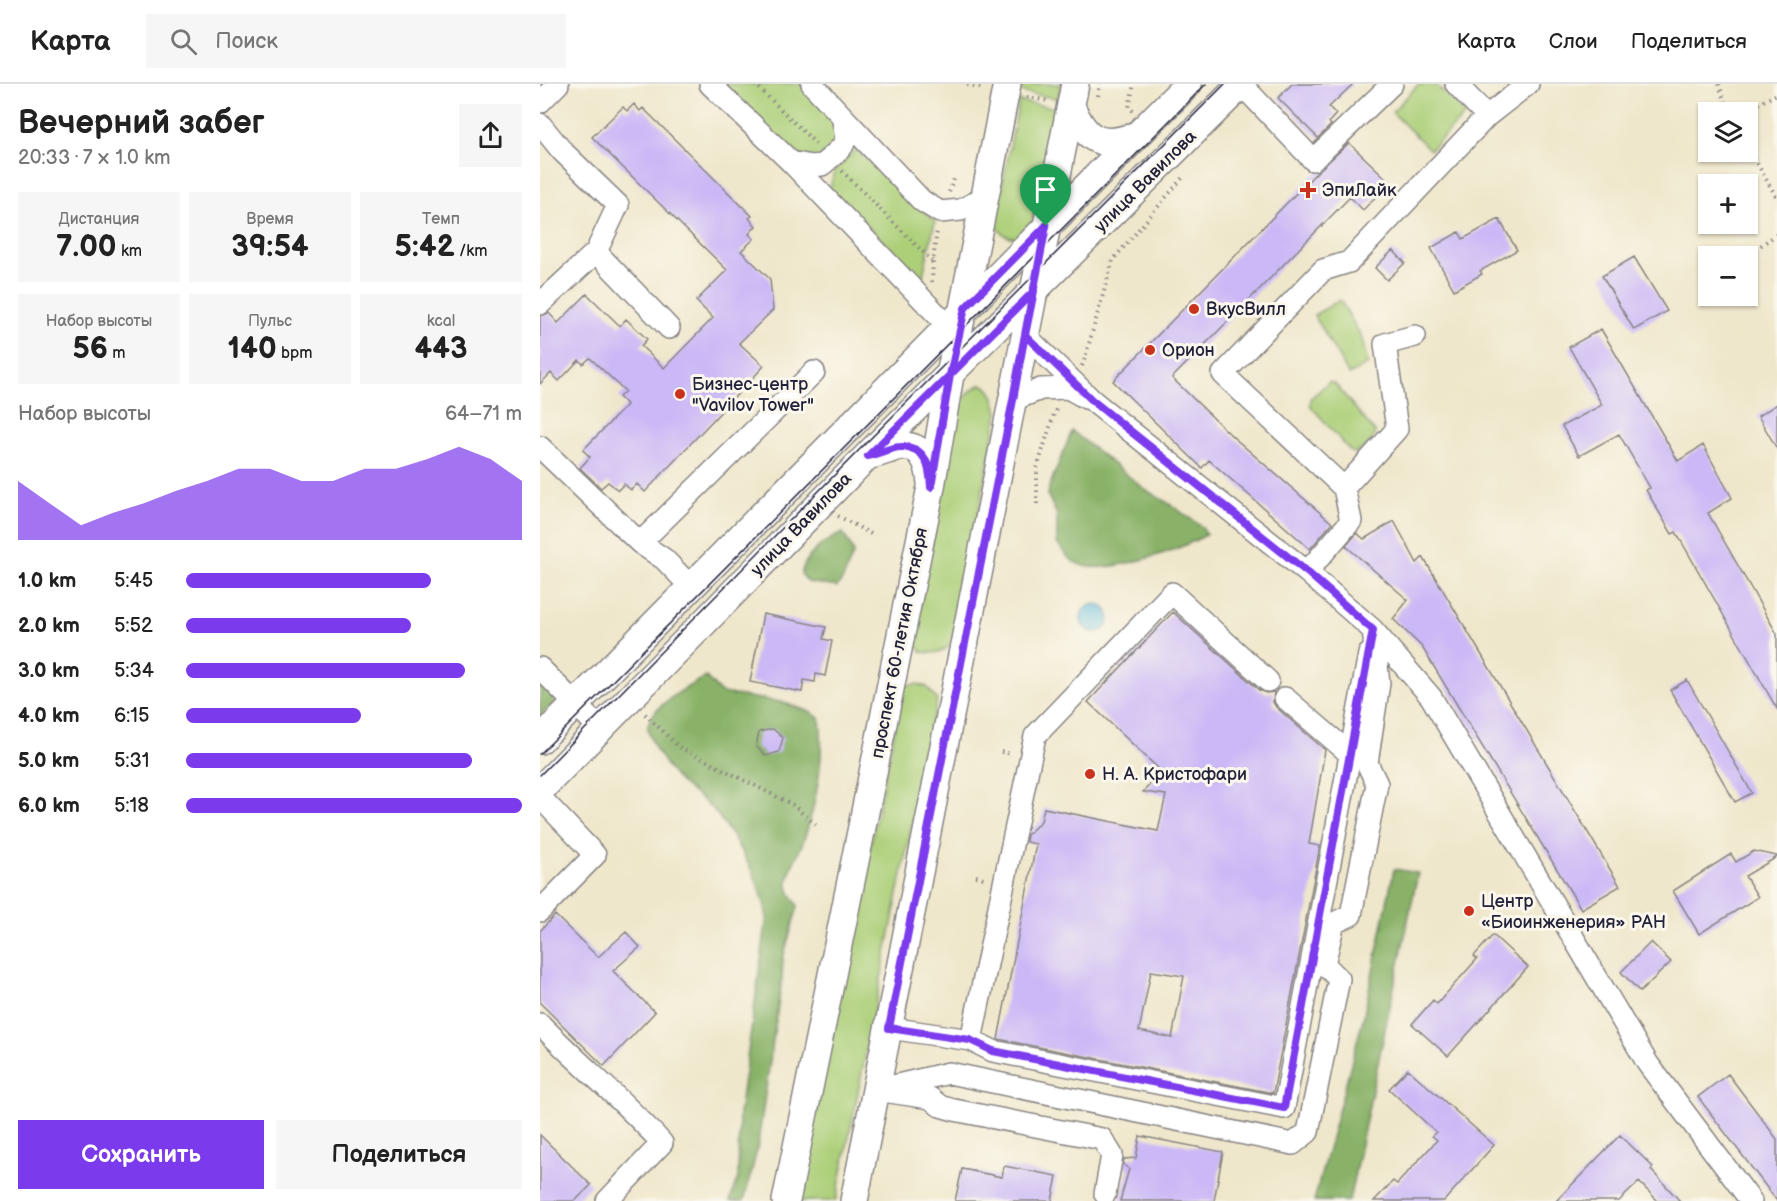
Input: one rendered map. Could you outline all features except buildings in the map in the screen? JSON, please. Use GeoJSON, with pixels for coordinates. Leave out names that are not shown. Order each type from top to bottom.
{"type":"FeatureCollection","features":[{"type":"Feature","properties":{"kind":"main road","name":"улица Вавилова"},"geometry":{"type":"LineString","coordinates":[[540,740],[1046,226],[1138,126],[1188,84]]}},
{"type":"Feature","properties":{"kind":"main road","name":"улица Вавилова"},"geometry":{"type":"LineString","coordinates":[[540,790],[868,456],[1242,84]]}},
{"type":"Feature","properties":{"kind":"main road","name":"проспект 60-летия Октября"},"geometry":{"type":"LineString","coordinates":[[786,1201],[931,487],[950,375],[956,317],[985,197],[1005,90]]}},
{"type":"Feature","properties":{"kind":"main road"},"geometry":{"type":"LineString","coordinates":[[1068,98],[1078,123],[1086,133],[1097,140],[1122,141],[1138,126]]}},
{"type":"Feature","properties":{"kind":"main road"},"geometry":{"type":"LineString","coordinates":[[854,1201],[1013,400],[1068,98]]}},
{"type":"Feature","properties":{"kind":"main road"},"geometry":{"type":"LineString","coordinates":[[868,456],[901,447],[916,449],[926,458],[930,469],[931,487]]}},
{"type":"Feature","properties":{"kind":"street"},"geometry":{"type":"LineString","coordinates":[[540,102],[558,84]]}},
{"type":"Feature","properties":{"kind":"street"},"geometry":{"type":"LineString","coordinates":[[710,84],[819,192],[956,317]]}},
{"type":"Feature","properties":{"kind":"street"},"geometry":{"type":"LineString","coordinates":[[813,84],[922,201],[940,212],[962,210],[985,197]]}},
{"type":"Feature","properties":{"kind":"street"},"geometry":{"type":"LineString","coordinates":[[1242,84],[1313,160],[1392,84]]}},
{"type":"Feature","properties":{"kind":"street"},"geometry":{"type":"LineString","coordinates":[[1456,84],[1487,116]]}},
{"type":"Feature","properties":{"kind":"street"},"geometry":{"type":"LineString","coordinates":[[1307,572],[1351,522],[1344,488],[1223,374],[1323,270],[1349,262],[1487,116],[1528,84]]}},
{"type":"Feature","properties":{"kind":"street"},"geometry":{"type":"LineString","coordinates":[[791,162],[810,166],[822,165],[845,143],[847,137],[842,116]]}},
{"type":"Feature","properties":{"kind":"street"},"geometry":{"type":"LineString","coordinates":[[540,124],[562,151],[618,206],[596,252],[540,304]]}},
{"type":"Feature","properties":{"kind":"street"},"geometry":{"type":"LineString","coordinates":[[819,192],[825,168],[853,143],[868,143]]}},
{"type":"Feature","properties":{"kind":"street"},"geometry":{"type":"LineString","coordinates":[[596,252],[669,328]]}},
{"type":"Feature","properties":{"kind":"street"},"geometry":{"type":"LineString","coordinates":[[1025,335],[1070,385],[1307,572],[1373,630],[1431,697],[1648,1064],[1751,1201]]}},
{"type":"Feature","properties":{"kind":"street"},"geometry":{"type":"LineString","coordinates":[[1344,488],[1397,429],[1385,344],[1415,336]]}},
{"type":"Feature","properties":{"kind":"street"},"geometry":{"type":"LineString","coordinates":[[640,543],[814,372]]}},
{"type":"Feature","properties":{"kind":"street"},"geometry":{"type":"LineString","coordinates":[[1013,400],[1041,389],[1070,385]]}},
{"type":"Feature","properties":{"kind":"street"},"geometry":{"type":"LineString","coordinates":[[540,447],[640,543],[664,560],[691,587]]}},
{"type":"Feature","properties":{"kind":"street"},"geometry":{"type":"LineString","coordinates":[[970,1040],[1035,735],[1172,593],[1268,681]]}},
{"type":"Feature","properties":{"kind":"street"},"geometry":{"type":"LineString","coordinates":[[889,1028],[970,1040],[993,1051],[1284,1108],[1373,630]]}},
{"type":"Feature","properties":{"kind":"street"},"geometry":{"type":"LineString","coordinates":[[876,1090],[950,1073],[1293,1144],[1308,1132],[1339,979],[1324,964],[1334,924],[1351,915],[1377,784],[1367,763],[1379,683],[1373,630]]}},
{"type":"Feature","properties":{"kind":"street"},"geometry":{"type":"LineString","coordinates":[[540,668],[600,729]]}},
{"type":"Feature","properties":{"kind":"street"},"geometry":{"type":"LineString","coordinates":[[1286,698],[1350,754]]}},
{"type":"Feature","properties":{"kind":"street"},"geometry":{"type":"LineString","coordinates":[[540,797],[595,855],[540,911]]}},
{"type":"Feature","properties":{"kind":"street"},"geometry":{"type":"LineString","coordinates":[[540,1024],[569,1055],[631,1109],[662,1143],[607,1201]]}},
{"type":"Feature","properties":{"kind":"street"},"geometry":{"type":"LineString","coordinates":[[876,1090],[930,1098],[940,1106],[954,1110],[1102,1139],[1112,1155],[1105,1194]]}},
{"type":"Feature","properties":{"kind":"path"},"geometry":{"type":"LineString","coordinates":[[1134,84],[1129,107],[1138,126]]}},
{"type":"Feature","properties":{"kind":"path"},"geometry":{"type":"LineString","coordinates":[[1719,84],[1725,102]]}},
{"type":"Feature","properties":{"kind":"path"},"geometry":{"type":"LineString","coordinates":[[967,85],[1068,98]]}},
{"type":"Feature","properties":{"kind":"path"},"geometry":{"type":"LineString","coordinates":[[1758,103],[1777,93]]}},
{"type":"Feature","properties":{"kind":"path"},"geometry":{"type":"LineString","coordinates":[[1756,162],[1777,198]]}},
{"type":"Feature","properties":{"kind":"path"},"geometry":{"type":"LineString","coordinates":[[1037,504],[1037,468],[1054,414],[1084,362],[1113,260],[1190,169]]}},
{"type":"Feature","properties":{"kind":"path"},"geometry":{"type":"LineString","coordinates":[[1758,247],[1777,234]]}},
{"type":"Feature","properties":{"kind":"path"},"geometry":{"type":"LineString","coordinates":[[837,516],[871,534]]}},
{"type":"Feature","properties":{"kind":"path"},"geometry":{"type":"LineString","coordinates":[[642,711],[679,747],[794,805],[819,828]]}},
{"type":"Feature","properties":{"kind":"green space"},"geometry":{"type":"Polygon","coordinates":[[[719,84],[802,84],[838,121],[842,136],[816,162],[793,158],[719,84]]]}},
{"type":"Feature","properties":{"kind":"green space"},"geometry":{"type":"Polygon","coordinates":[[[1022,84],[1061,84],[1058,99],[1021,92],[1022,84]]]}},
{"type":"Feature","properties":{"kind":"green space"},"geometry":{"type":"Polygon","coordinates":[[[1419,84],[1435,84],[1466,114],[1430,150],[1392,112],[1419,84]]]}},
{"type":"Feature","properties":{"kind":"green space"},"geometry":{"type":"Polygon","coordinates":[[[1019,101],[1056,108],[1032,225],[1017,238],[1004,234],[995,223],[1019,101]]]}},
{"type":"Feature","properties":{"kind":"green space"},"geometry":{"type":"Polygon","coordinates":[[[856,149],[935,221],[922,280],[830,189],[834,171],[856,149]]]}},
{"type":"Feature","properties":{"kind":"green space"},"geometry":{"type":"Polygon","coordinates":[[[1340,300],[1361,336],[1368,364],[1349,375],[1314,315],[1340,300]]]}},
{"type":"Feature","properties":{"kind":"green space"},"geometry":{"type":"Polygon","coordinates":[[[1329,382],[1335,384],[1375,432],[1370,442],[1357,452],[1350,451],[1310,405],[1311,398],[1329,382]]]}},
{"type":"Feature","properties":{"kind":"green space"},"geometry":{"type":"Polygon","coordinates":[[[982,384],[992,393],[998,413],[953,641],[940,652],[922,652],[913,641],[957,413],[966,396],[982,384]]]}},
{"type":"Feature","properties":{"kind":"green space"},"geometry":{"type":"Polygon","coordinates":[[[1072,431],[1146,490],[1202,527],[1206,535],[1180,547],[1126,564],[1093,567],[1074,562],[1057,543],[1057,515],[1048,496],[1049,487],[1072,431]]]}},
{"type":"Feature","properties":{"kind":"green space"},"geometry":{"type":"Polygon","coordinates":[[[843,533],[854,552],[843,579],[837,587],[808,582],[801,574],[811,554],[829,540],[843,533]]]}},
{"type":"Feature","properties":{"kind":"green space"},"geometry":{"type":"Polygon","coordinates":[[[540,674],[561,695],[540,717],[540,674]]]}},
{"type":"Feature","properties":{"kind":"green space"},"geometry":{"type":"Polygon","coordinates":[[[706,677],[721,693],[781,702],[811,712],[820,719],[821,749],[818,781],[812,813],[789,876],[789,891],[798,906],[783,958],[782,979],[757,1150],[744,1201],[730,1201],[738,1178],[739,1114],[767,917],[754,876],[733,838],[713,809],[675,777],[659,755],[648,731],[650,719],[663,704],[706,677]]]}},
{"type":"Feature","properties":{"kind":"green space"},"geometry":{"type":"Polygon","coordinates":[[[916,684],[927,687],[937,700],[836,1201],[795,1201],[904,686],[916,684]]]}},
{"type":"Feature","properties":{"kind":"green space"},"geometry":{"type":"Polygon","coordinates":[[[1394,869],[1418,873],[1349,1201],[1314,1201],[1363,1019],[1394,869]]]}},
{"type":"Feature","properties":{"kind":"water"},"geometry":{"type":"Polygon","coordinates":[[[1095,604],[1105,608],[1109,618],[1105,628],[1095,632],[1085,628],[1081,618],[1085,608],[1095,604]]]}},
{"type":"Feature","properties":{"kind":"tram line"},"geometry":{"type":"LineString","coordinates":[[540,754],[1206,84]]}},
{"type":"Feature","properties":{"kind":"tram line"},"geometry":{"type":"LineString","coordinates":[[540,775],[866,443],[1225,84]]}},
{"type":"Feature","properties":{"kind":"place","name":"ЭпиЛайк"},"geometry":{"type":"Point","coordinates":[1308,190]}},
{"type":"Feature","properties":{"kind":"place","name":"ВкусВилл"},"geometry":{"type":"Point","coordinates":[1194,309]}},
{"type":"Feature","properties":{"kind":"place","name":"Орион"},"geometry":{"type":"Point","coordinates":[1150,350]}},
{"type":"Feature","properties":{"kind":"place","name":"Бизнес-центр \"Vavilov Tower\""},"geometry":{"type":"Point","coordinates":[680,394]}},
{"type":"Feature","properties":{"kind":"place","name":"Н. А. Кристофари"},"geometry":{"type":"Point","coordinates":[1090,774]}},
{"type":"Feature","properties":{"kind":"place","name":"Центр «Биоинженерия» РАН"},"geometry":{"type":"Point","coordinates":[1469,911]}},
{"type":"Feature","properties":{"kind":"route"},"geometry":{"type":"LineString","coordinates":[[1046,226],[965,308],[950,375],[868,456],[901,447],[916,449],[926,458],[930,469],[931,487],[950,375],[1034,291],[1025,335],[1046,357],[1094,402],[1307,572],[1373,630],[1284,1108],[993,1051],[970,1040],[889,1028],[1013,400],[1025,335],[1034,291],[1046,226]]}}]}
